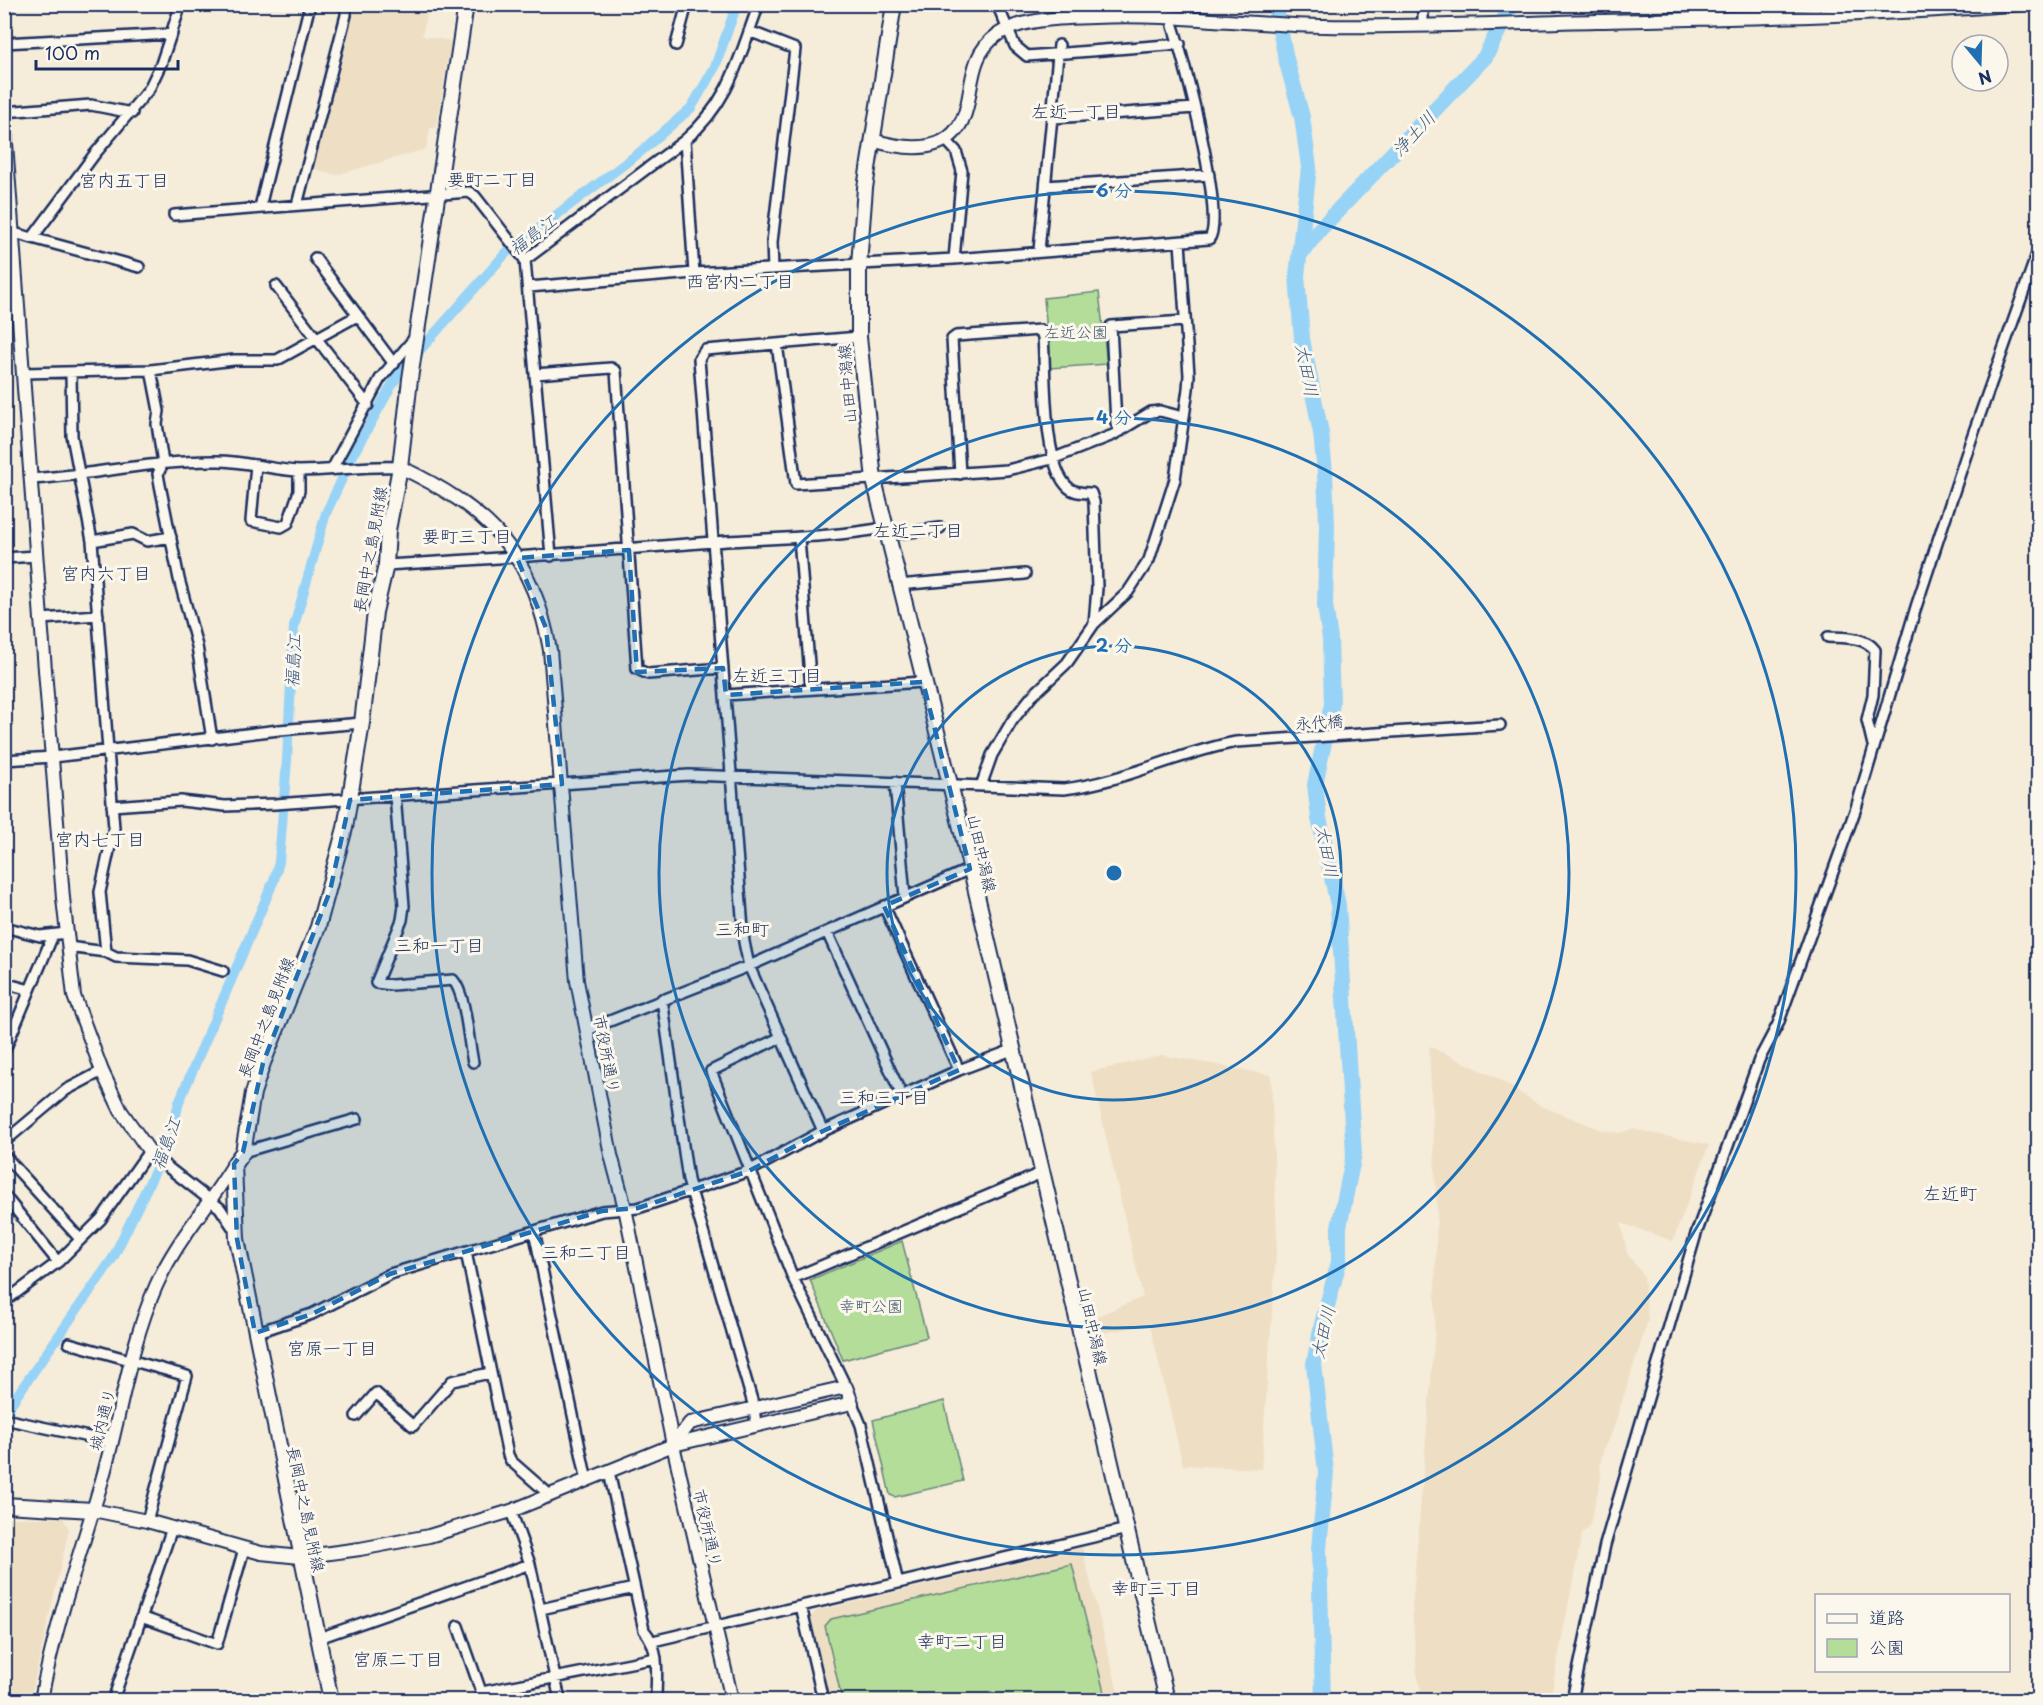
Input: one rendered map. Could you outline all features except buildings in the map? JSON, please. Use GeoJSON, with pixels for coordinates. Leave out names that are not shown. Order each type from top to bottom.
{"type":"FeatureCollection","features":[{"type":"Feature","properties":{"kind":"main road"},"geometry":{"type":"LineString","coordinates":[[416,341],[466,4]]}},
{"type":"Feature","properties":{"kind":"main road","name":"山田中潟線"},"geometry":{"type":"LineString","coordinates":[[894,4],[872,140],[860,264],[859,337],[874,480],[898,585],[950,784],[1167,1701]]}},
{"type":"Feature","properties":{"kind":"main road","name":"長岡中之島見附線"},"geometry":{"type":"LineString","coordinates":[[331,1701],[237,1239],[234,1164],[243,1152],[262,1063],[330,891],[350,800],[375,612],[386,565],[387,530],[400,467],[416,341]]}},
{"type":"Feature","properties":{"kind":"main road"},"geometry":{"type":"LineString","coordinates":[[4,1504],[93,1510]]}},
{"type":"Feature","properties":{"kind":"street"},"geometry":{"type":"LineString","coordinates":[[4,9],[10,4]]}},
{"type":"Feature","properties":{"kind":"street"},"geometry":{"type":"LineString","coordinates":[[33,237],[94,155],[132,113],[149,89],[172,34],[181,4]]}},
{"type":"Feature","properties":{"kind":"street"},"geometry":{"type":"LineString","coordinates":[[260,207],[310,4]]}},
{"type":"Feature","properties":{"kind":"street"},"geometry":{"type":"LineString","coordinates":[[297,204],[298,192],[346,15],[346,4]]}},
{"type":"Feature","properties":{"kind":"street"},"geometry":{"type":"LineString","coordinates":[[676,45],[687,4]]}},
{"type":"Feature","properties":{"kind":"street"},"geometry":{"type":"LineString","coordinates":[[523,257],[685,140],[709,119],[725,94],[759,4]]}},
{"type":"Feature","properties":{"kind":"street"},"geometry":{"type":"LineString","coordinates":[[997,4],[1015,46],[1027,56],[1059,50],[1180,44]]}},
{"type":"Feature","properties":{"kind":"street"},"geometry":{"type":"LineString","coordinates":[[1423,4],[1423,25]]}},
{"type":"Feature","properties":{"kind":"street"},"geometry":{"type":"LineString","coordinates":[[1708,19],[1709,4]]}},
{"type":"Feature","properties":{"kind":"street"},"geometry":{"type":"LineString","coordinates":[[872,140],[902,148],[913,148],[930,146],[945,139],[957,128],[964,114],[971,74],[980,52],[994,37],[1007,29],[1036,22],[1098,17],[1207,19],[1326,26],[1423,25],[1860,14],[2021,4]]}},
{"type":"Feature","properties":{"kind":"street"},"geometry":{"type":"LineString","coordinates":[[529,287],[694,273],[954,259],[1039,250],[1203,240],[1213,234],[1209,175],[1180,44],[1173,26]]}},
{"type":"Feature","properties":{"kind":"street"},"geometry":{"type":"LineString","coordinates":[[749,31],[795,49],[772,242],[773,269]]}},
{"type":"Feature","properties":{"kind":"street"},"geometry":{"type":"LineString","coordinates":[[4,43],[172,34]]}},
{"type":"Feature","properties":{"kind":"street"},"geometry":{"type":"LineString","coordinates":[[1039,250],[1059,50]]}},
{"type":"Feature","properties":{"kind":"street"},"geometry":{"type":"LineString","coordinates":[[132,113],[91,105],[4,114],[9,218],[14,233],[10,246],[10,262],[23,373],[66,933],[74,996],[102,1071],[128,1123],[150,1153],[166,1168],[227,1215],[237,1239]]}},
{"type":"Feature","properties":{"kind":"street"},"geometry":{"type":"LineString","coordinates":[[1054,118],[1195,108]]}},
{"type":"Feature","properties":{"kind":"street"},"geometry":{"type":"LineString","coordinates":[[945,139],[956,151],[962,171],[954,259]]}},
{"type":"Feature","properties":{"kind":"street"},"geometry":{"type":"LineString","coordinates":[[685,140],[694,273]]}},
{"type":"Feature","properties":{"kind":"street"},"geometry":{"type":"LineString","coordinates":[[1046,186],[1209,175]]}},
{"type":"Feature","properties":{"kind":"street"},"geometry":{"type":"LineString","coordinates":[[174,215],[469,192],[476,196],[523,257],[529,287],[551,556]]}},
{"type":"Feature","properties":{"kind":"street"},"geometry":{"type":"LineString","coordinates":[[14,233],[139,267]]}},
{"type":"Feature","properties":{"kind":"street"},"geometry":{"type":"LineString","coordinates":[[981,786],[992,755],[1012,721],[1032,696],[1067,663],[1094,624],[1128,592],[1149,560],[1175,479],[1189,375],[1180,242]]}},
{"type":"Feature","properties":{"kind":"street"},"geometry":{"type":"LineString","coordinates":[[1572,1701],[1605,1545],[1696,1234],[1759,1060],[1786,1002],[1874,750],[1881,718],[1942,529],[2038,250]]}},
{"type":"Feature","properties":{"kind":"street"},"geometry":{"type":"LineString","coordinates":[[315,258],[394,364]]}},
{"type":"Feature","properties":{"kind":"street"},"geometry":{"type":"LineString","coordinates":[[276,286],[368,405]]}},
{"type":"Feature","properties":{"kind":"street"},"geometry":{"type":"LineString","coordinates":[[23,373],[151,370],[234,360],[277,360],[357,316]]}},
{"type":"Feature","properties":{"kind":"street"},"geometry":{"type":"LineString","coordinates":[[1120,431],[1116,423],[1111,326],[1185,321]]}},
{"type":"Feature","properties":{"kind":"street"},"geometry":{"type":"LineString","coordinates":[[960,474],[952,339],[956,336],[1040,330],[1043,338],[1052,459],[1055,470],[1068,488],[1091,493],[1094,502],[1097,588],[1094,624]]}},
{"type":"Feature","properties":{"kind":"street"},"geometry":{"type":"LineString","coordinates":[[824,1131],[749,966],[744,942],[730,776],[715,542],[707,482],[699,359],[705,350],[859,337]]}},
{"type":"Feature","properties":{"kind":"street"},"geometry":{"type":"LineString","coordinates":[[335,470],[380,379],[416,341]]}},
{"type":"Feature","properties":{"kind":"street"},"geometry":{"type":"LineString","coordinates":[[777,344],[796,484],[1007,470],[1052,459],[1120,431],[1151,412],[1160,411],[1183,417]]}},
{"type":"Feature","properties":{"kind":"street"},"geometry":{"type":"LineString","coordinates":[[536,374],[611,368],[616,371],[637,669],[648,674],[723,668]]}},
{"type":"Feature","properties":{"kind":"street"},"geometry":{"type":"LineString","coordinates":[[151,370],[159,411],[157,424],[163,463],[158,474],[197,646],[212,739]]}},
{"type":"Feature","properties":{"kind":"street"},"geometry":{"type":"LineString","coordinates":[[71,373],[72,436],[92,541],[106,752],[114,828],[100,892],[106,952]]}},
{"type":"Feature","properties":{"kind":"street"},"geometry":{"type":"LineString","coordinates":[[31,479],[81,476],[163,463],[218,461],[299,471],[400,467]]}},
{"type":"Feature","properties":{"kind":"street"},"geometry":{"type":"LineString","coordinates":[[256,465],[251,521],[281,527],[288,523],[299,491],[299,471]]}},
{"type":"Feature","properties":{"kind":"street","name":"市役所通り"},"geometry":{"type":"LineString","coordinates":[[400,467],[466,502],[490,525],[517,558],[537,597],[546,628],[562,784],[572,940],[577,981],[611,1155],[625,1208],[673,1444],[732,1701]]}},
{"type":"Feature","properties":{"kind":"street"},"geometry":{"type":"LineString","coordinates":[[386,565],[551,556],[715,542],[940,528]]}},
{"type":"Feature","properties":{"kind":"street"},"geometry":{"type":"LineString","coordinates":[[92,541],[133,534],[147,541],[171,537]]}},
{"type":"Feature","properties":{"kind":"street"},"geometry":{"type":"LineString","coordinates":[[799,538],[811,689]]}},
{"type":"Feature","properties":{"kind":"street"},"geometry":{"type":"LineString","coordinates":[[4,558],[37,556]]}},
{"type":"Feature","properties":{"kind":"street"},"geometry":{"type":"LineString","coordinates":[[898,585],[1025,574]]}},
{"type":"Feature","properties":{"kind":"street"},"geometry":{"type":"LineString","coordinates":[[41,619],[98,615]]}},
{"type":"Feature","properties":{"kind":"street"},"geometry":{"type":"LineString","coordinates":[[1828,637],[1861,640],[1870,644],[1875,650],[1873,695],[1867,720],[1874,750]]}},
{"type":"Feature","properties":{"kind":"street"},"geometry":{"type":"LineString","coordinates":[[726,695],[923,682]]}},
{"type":"Feature","properties":{"kind":"street"},"geometry":{"type":"LineString","coordinates":[[4,760],[53,758],[300,727],[362,723]]}},
{"type":"Feature","properties":{"kind":"street","name":"永代橋"},"geometry":{"type":"LineString","coordinates":[[112,806],[181,801],[225,806],[350,800],[689,775],[1076,788],[1102,783],[1202,749],[1261,740],[1500,725]]}},
{"type":"Feature","properties":{"kind":"street"},"geometry":{"type":"LineString","coordinates":[[895,782],[905,897]]}},
{"type":"Feature","properties":{"kind":"street"},"geometry":{"type":"LineString","coordinates":[[395,795],[404,906],[402,920],[376,983],[392,985],[453,980],[461,988],[467,1037],[473,1062]]}},
{"type":"Feature","properties":{"kind":"street"},"geometry":{"type":"LineString","coordinates":[[587,1030],[749,966],[970,869]]}},
{"type":"Feature","properties":{"kind":"street"},"geometry":{"type":"LineString","coordinates":[[884,906],[959,1070]]}},
{"type":"Feature","properties":{"kind":"street"},"geometry":{"type":"LineString","coordinates":[[4,927],[40,936],[66,933]]}},
{"type":"Feature","properties":{"kind":"street"},"geometry":{"type":"LineString","coordinates":[[827,932],[902,1096]]}},
{"type":"Feature","properties":{"kind":"street"},"geometry":{"type":"LineString","coordinates":[[4,1052],[7,1040],[53,935]]}},
{"type":"Feature","properties":{"kind":"street"},"geometry":{"type":"LineString","coordinates":[[68,947],[106,952],[116,957],[187,960],[223,971]]}},
{"type":"Feature","properties":{"kind":"street"},"geometry":{"type":"LineString","coordinates":[[4,983],[30,990]]}},
{"type":"Feature","properties":{"kind":"street"},"geometry":{"type":"LineString","coordinates":[[662,999],[690,1190],[754,1407],[756,1424]]}},
{"type":"Feature","properties":{"kind":"street"},"geometry":{"type":"LineString","coordinates":[[781,1037],[711,1071],[729,1113],[748,1171],[793,1278],[846,1387],[861,1425],[898,1583]]}},
{"type":"Feature","properties":{"kind":"street"},"geometry":{"type":"LineString","coordinates":[[255,1333],[312,1314],[390,1274],[534,1231],[625,1208],[638,1208],[748,1171],[824,1131],[959,1070],[1012,1050]]}},
{"type":"Feature","properties":{"kind":"street"},"geometry":{"type":"LineString","coordinates":[[4,1142],[66,1090],[102,1071]]}},
{"type":"Feature","properties":{"kind":"street"},"geometry":{"type":"LineString","coordinates":[[243,1152],[357,1119]]}},
{"type":"Feature","properties":{"kind":"street"},"geometry":{"type":"LineString","coordinates":[[4,1302],[58,1262],[101,1219],[150,1153]]}},
{"type":"Feature","properties":{"kind":"street"},"geometry":{"type":"LineString","coordinates":[[4,1155],[80,1239]]}},
{"type":"Feature","properties":{"kind":"street","name":"城内通り"},"geometry":{"type":"LineString","coordinates":[[40,1701],[51,1651],[155,1288],[190,1225],[220,1187],[234,1164]]}},
{"type":"Feature","properties":{"kind":"street"},"geometry":{"type":"LineString","coordinates":[[793,1278],[1041,1173]]}},
{"type":"Feature","properties":{"kind":"street"},"geometry":{"type":"LineString","coordinates":[[4,1195],[58,1262]]}},
{"type":"Feature","properties":{"kind":"street"},"geometry":{"type":"LineString","coordinates":[[534,1231],[587,1481]]}},
{"type":"Feature","properties":{"kind":"street"},"geometry":{"type":"LineString","coordinates":[[466,1252],[510,1461],[551,1496]]}},
{"type":"Feature","properties":{"kind":"street"},"geometry":{"type":"LineString","coordinates":[[69,1343],[187,1376],[147,1521]]}},
{"type":"Feature","properties":{"kind":"street"},"geometry":{"type":"LineString","coordinates":[[356,1416],[376,1393],[413,1426],[452,1381],[490,1373]]}},
{"type":"Feature","properties":{"kind":"street"},"geometry":{"type":"LineString","coordinates":[[673,1444],[690,1424],[846,1387]]}},
{"type":"Feature","properties":{"kind":"street"},"geometry":{"type":"LineString","coordinates":[[93,1510],[147,1521],[244,1549],[300,1557],[401,1543],[511,1511],[673,1444],[852,1403]]}},
{"type":"Feature","properties":{"kind":"street"},"geometry":{"type":"LineString","coordinates":[[7,1419],[112,1442]]}},
{"type":"Feature","properties":{"kind":"street"},"geometry":{"type":"LineString","coordinates":[[609,1472],[644,1630],[653,1641],[656,1658],[656,1701]]}},
{"type":"Feature","properties":{"kind":"street"},"geometry":{"type":"LineString","coordinates":[[511,1511],[530,1564],[560,1701]]}},
{"type":"Feature","properties":{"kind":"street"},"geometry":{"type":"LineString","coordinates":[[113,1701],[172,1528]]}},
{"type":"Feature","properties":{"kind":"street"},"geometry":{"type":"LineString","coordinates":[[653,1641],[1127,1529]]}},
{"type":"Feature","properties":{"kind":"street"},"geometry":{"type":"LineString","coordinates":[[141,1617],[217,1644],[244,1549]]}},
{"type":"Feature","properties":{"kind":"street"},"geometry":{"type":"LineString","coordinates":[[319,1638],[530,1564]]}},
{"type":"Feature","properties":{"kind":"street"},"geometry":{"type":"LineString","coordinates":[[541,1609],[634,1588]]}},
{"type":"Feature","properties":{"kind":"street"},"geometry":{"type":"LineString","coordinates":[[801,1606],[823,1701]]}},
{"type":"Feature","properties":{"kind":"street"},"geometry":{"type":"LineString","coordinates":[[458,1626],[483,1696],[556,1678],[656,1658]]}},
{"type":"Feature","properties":{"kind":"highlighted area"},"geometry":{"type":"Polygon","coordinates":[[[629,550],[637,672],[723,668],[726,695],[923,682],[970,869],[884,906],[959,1070],[823,1131],[749,1171],[638,1208],[602,1211],[390,1274],[312,1314],[255,1333],[237,1239],[234,1164],[243,1152],[263,1063],[330,891],[350,800],[562,784],[546,628],[517,558],[629,550]]]}},
{"type":"Feature","properties":{"kind":"shaded area"},"geometry":{"type":"Polygon","coordinates":[[[351,5],[429,5],[422,36],[451,41],[436,128],[430,128],[426,149],[336,175],[308,167],[351,5]]]}},
{"type":"Feature","properties":{"kind":"shaded area"},"geometry":{"type":"Polygon","coordinates":[[[1429,1046],[1495,1077],[1541,1106],[1602,1130],[1619,1133],[1632,1129],[1709,1145],[1673,1241],[1621,1223],[1627,1253],[1644,1277],[1648,1321],[1611,1435],[1604,1448],[1600,1465],[1601,1478],[1589,1527],[1582,1533],[1550,1700],[1423,1700],[1417,1673],[1412,1609],[1434,1344],[1437,1211],[1429,1046]]]}},
{"type":"Feature","properties":{"kind":"shaded area"},"geometry":{"type":"Polygon","coordinates":[[[1162,1055],[1271,1075],[1277,1241],[1261,1469],[1183,1465],[1150,1325],[1091,1335],[1090,1319],[1143,1297],[1091,1072],[1162,1055]]]}},
{"type":"Feature","properties":{"kind":"shaded area"},"geometry":{"type":"Polygon","coordinates":[[[5,1518],[63,1518],[69,1529],[30,1700],[5,1697],[5,1518]]]}},
{"type":"Feature","properties":{"kind":"shaded area"},"geometry":{"type":"Polygon","coordinates":[[[1082,1548],[1120,1700],[830,1700],[810,1619],[816,1611],[1082,1548]]]}},
{"type":"Feature","properties":{"kind":"green space","name":"左近公園"},"geometry":{"type":"Polygon","coordinates":[[[1099,292],[1107,364],[1050,368],[1044,298],[1099,292]]]}},
{"type":"Feature","properties":{"kind":"green space","name":"幸町公園"},"geometry":{"type":"Polygon","coordinates":[[[902,1241],[927,1337],[843,1360],[810,1280],[902,1241]]]}},
{"type":"Feature","properties":{"kind":"green space"},"geometry":{"type":"Polygon","coordinates":[[[944,1401],[963,1481],[895,1497],[890,1495],[873,1420],[944,1401]]]}},
{"type":"Feature","properties":{"kind":"green space"},"geometry":{"type":"Polygon","coordinates":[[[1072,1564],[1106,1700],[842,1700],[825,1626],[831,1619],[1072,1564]]]}},
{"type":"Feature","properties":{"kind":"waterway","name":"福島江"},"geometry":{"type":"LineString","coordinates":[[4,1414],[113,1258],[170,1140],[179,1102],[274,880],[279,862],[294,626],[326,513],[355,451],[397,376],[506,253],[639,153],[691,108],[715,67],[737,4]]}},
{"type":"Feature","properties":{"kind":"waterway","name":"太田川"},"geometry":{"type":"LineString","coordinates":[[1275,4],[1286,59],[1302,117],[1309,167],[1297,276],[1302,339],[1321,433],[1325,473],[1327,525],[1325,605],[1330,639],[1332,704],[1315,785],[1319,818],[1338,905],[1354,1154],[1339,1227],[1339,1262],[1314,1364],[1326,1472],[1319,1549],[1323,1700]]}},
{"type":"Feature","properties":{"kind":"waterway","name":"浄土川"},"geometry":{"type":"LineString","coordinates":[[1301,253],[1321,228],[1485,57],[1512,4]]}},
{"type":"Feature","properties":{"kind":"district","name":"左近一丁目"},"geometry":{"type":"Point","coordinates":[1076,110]}},
{"type":"Feature","properties":{"kind":"district","name":"要町二丁目"},"geometry":{"type":"Point","coordinates":[492,178]}},
{"type":"Feature","properties":{"kind":"district","name":"宮内五丁目"},"geometry":{"type":"Point","coordinates":[124,179]}},
{"type":"Feature","properties":{"kind":"district","name":"西宮内二丁目"},"geometry":{"type":"Point","coordinates":[740,280]}},
{"type":"Feature","properties":{"kind":"district","name":"左近二丁目"},"geometry":{"type":"Point","coordinates":[918,529]}},
{"type":"Feature","properties":{"kind":"district","name":"要町三丁目"},"geometry":{"type":"Point","coordinates":[467,535]}},
{"type":"Feature","properties":{"kind":"district","name":"宮内六丁目"},"geometry":{"type":"Point","coordinates":[106,572]}},
{"type":"Feature","properties":{"kind":"district","name":"左近三丁目"},"geometry":{"type":"Point","coordinates":[777,674]}},
{"type":"Feature","properties":{"kind":"district","name":"宮内七丁目"},"geometry":{"type":"Point","coordinates":[100,838]}},
{"type":"Feature","properties":{"kind":"district","name":"三和町"},"geometry":{"type":"Point","coordinates":[742,928]}},
{"type":"Feature","properties":{"kind":"district","name":"三和一丁目"},"geometry":{"type":"Point","coordinates":[439,944]}},
{"type":"Feature","properties":{"kind":"district","name":"三和三丁目"},"geometry":{"type":"Point","coordinates":[884,1096]}},
{"type":"Feature","properties":{"kind":"district","name":"左近町"},"geometry":{"type":"Point","coordinates":[1950,1192]}},
{"type":"Feature","properties":{"kind":"district","name":"三和二丁目"},"geometry":{"type":"Point","coordinates":[586,1251]}},
{"type":"Feature","properties":{"kind":"district","name":"宮原一丁目"},"geometry":{"type":"Point","coordinates":[332,1347]}},
{"type":"Feature","properties":{"kind":"district","name":"幸町三丁目"},"geometry":{"type":"Point","coordinates":[1156,1587]}},
{"type":"Feature","properties":{"kind":"district","name":"幸町二丁目"},"geometry":{"type":"Point","coordinates":[962,1640]}},
{"type":"Feature","properties":{"kind":"district","name":"宮原二丁目"},"geometry":{"type":"Point","coordinates":[398,1658]}}]}
